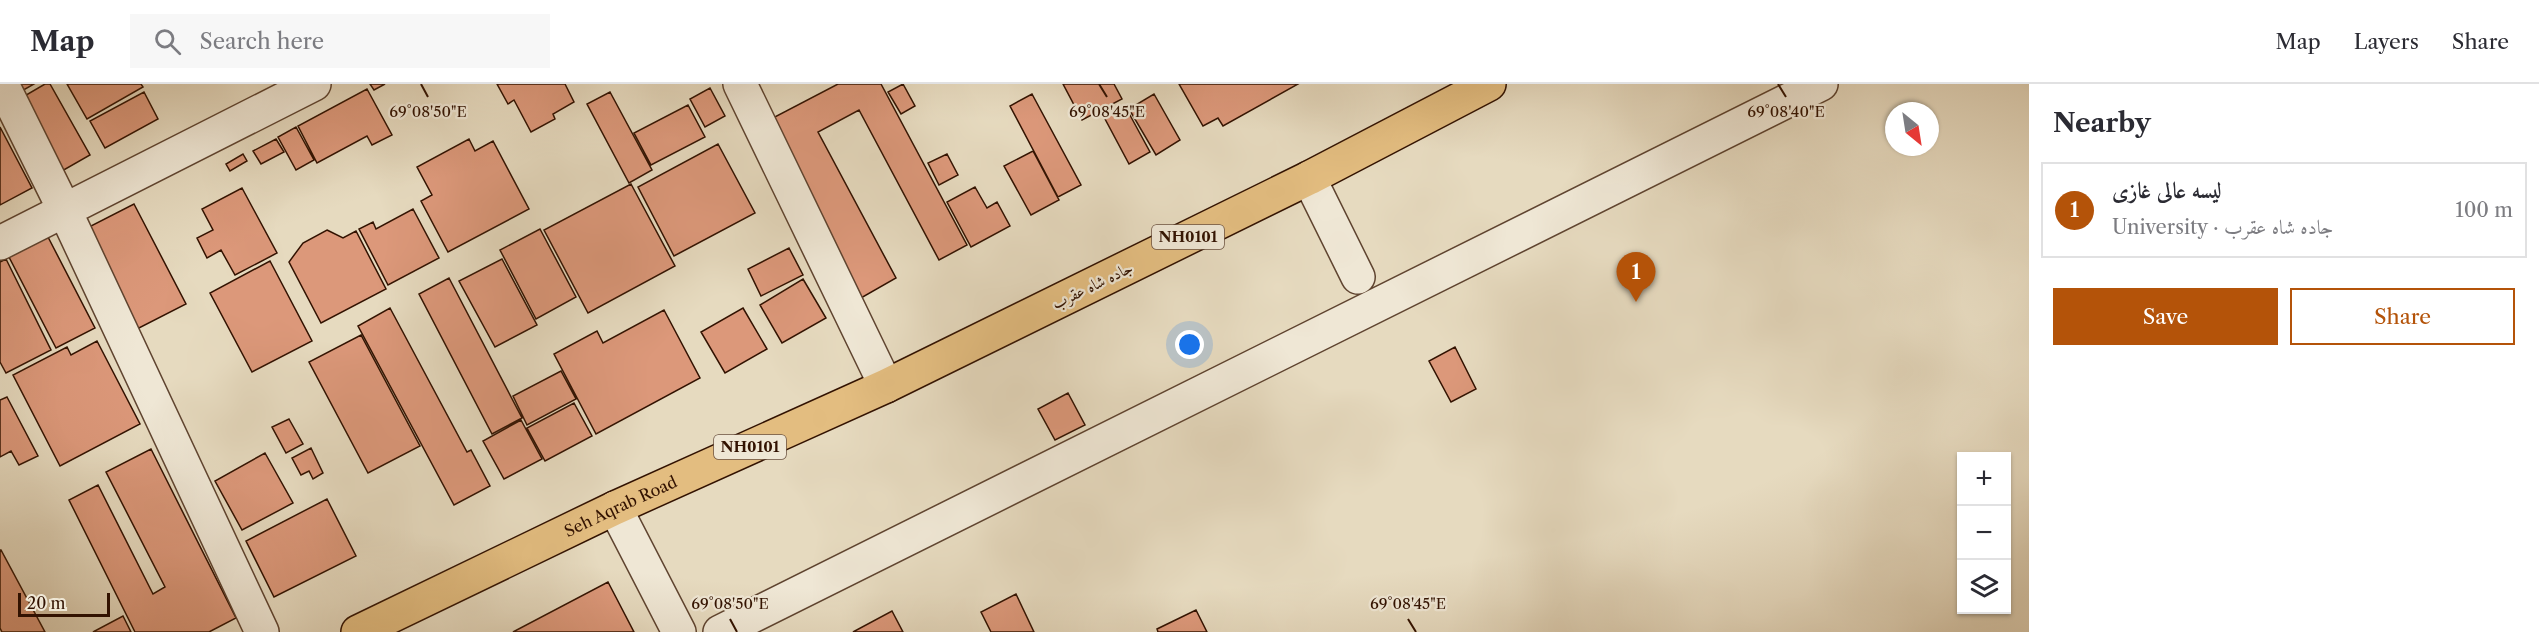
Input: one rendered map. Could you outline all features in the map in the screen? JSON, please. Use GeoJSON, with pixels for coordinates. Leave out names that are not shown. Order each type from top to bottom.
{"type":"FeatureCollection","features":[{"type":"Feature","properties":{"kind":"highway","name":"جاده شاه عقرب"},"geometry":{"type":"LineString","coordinates":[[886,386],[1309,178],[1489,84]]}},
{"type":"Feature","properties":{"kind":"highway","name":"Seh Aqrab Road"},"geometry":{"type":"LineString","coordinates":[[358,632],[615,508],[886,386]]}},
{"type":"Feature","properties":{"kind":"street"},"geometry":{"type":"LineString","coordinates":[[2,84],[64,209],[262,632]]}},
{"type":"Feature","properties":{"kind":"street"},"geometry":{"type":"LineString","coordinates":[[0,243],[314,84]]}},
{"type":"Feature","properties":{"kind":"street"},"geometry":{"type":"LineString","coordinates":[[741,84],[886,386]]}},
{"type":"Feature","properties":{"kind":"street"},"geometry":{"type":"LineString","coordinates":[[720,632],[1821,84]]}},
{"type":"Feature","properties":{"kind":"street"},"geometry":{"type":"LineString","coordinates":[[1309,178],[1358,277]]}},
{"type":"Feature","properties":{"kind":"street"},"geometry":{"type":"LineString","coordinates":[[615,508],[679,632]]}},
{"type":"Feature","properties":{"kind":"building"},"geometry":{"type":"Polygon","coordinates":[[[16,84],[34,84],[20,92],[16,84]]]}},
{"type":"Feature","properties":{"kind":"building"},"geometry":{"type":"Polygon","coordinates":[[[45,84],[50,84],[90,155],[62,171],[21,98],[45,84]]]}},
{"type":"Feature","properties":{"kind":"building"},"geometry":{"type":"Polygon","coordinates":[[[67,84],[141,84],[143,87],[87,119],[67,84]]]}},
{"type":"Feature","properties":{"kind":"building"},"geometry":{"type":"Polygon","coordinates":[[[370,84],[385,84],[374,90],[370,84]]]}},
{"type":"Feature","properties":{"kind":"building"},"geometry":{"type":"Polygon","coordinates":[[[497,84],[565,84],[574,102],[553,114],[555,119],[531,132],[514,100],[508,104],[497,84]]]}},
{"type":"Feature","properties":{"kind":"building"},"geometry":{"type":"Polygon","coordinates":[[[838,84],[881,84],[967,245],[939,260],[859,110],[818,132],[896,278],[861,298],[767,121],[838,84]]]}},
{"type":"Feature","properties":{"kind":"building"},"geometry":{"type":"Polygon","coordinates":[[[903,84],[915,106],[901,114],[888,92],[903,84]]]}},
{"type":"Feature","properties":{"kind":"building"},"geometry":{"type":"Polygon","coordinates":[[[1063,84],[1114,84],[1122,99],[1082,120],[1063,84]]]}},
{"type":"Feature","properties":{"kind":"building"},"geometry":{"type":"Polygon","coordinates":[[[1179,84],[1298,84],[1223,126],[1218,118],[1203,126],[1179,84]]]}},
{"type":"Feature","properties":{"kind":"building"},"geometry":{"type":"Polygon","coordinates":[[[710,88],[725,116],[705,127],[690,99],[710,88]]]}},
{"type":"Feature","properties":{"kind":"building"},"geometry":{"type":"Polygon","coordinates":[[[367,89],[392,135],[372,145],[367,136],[317,163],[298,126],[367,89]]]}},
{"type":"Feature","properties":{"kind":"building"},"geometry":{"type":"Polygon","coordinates":[[[144,92],[158,119],[105,148],[90,121],[144,92]]]}},
{"type":"Feature","properties":{"kind":"building"},"geometry":{"type":"Polygon","coordinates":[[[610,92],[652,170],[629,183],[587,104],[610,92]]]}},
{"type":"Feature","properties":{"kind":"building"},"geometry":{"type":"Polygon","coordinates":[[[1032,94],[1081,185],[1058,197],[1010,106],[1032,94]]]}},
{"type":"Feature","properties":{"kind":"building"},"geometry":{"type":"Polygon","coordinates":[[[1154,94],[1180,140],[1156,155],[1129,109],[1154,94]]]}},
{"type":"Feature","properties":{"kind":"building"},"geometry":{"type":"Polygon","coordinates":[[[688,105],[705,137],[651,165],[634,133],[688,105]]]}},
{"type":"Feature","properties":{"kind":"building"},"geometry":{"type":"Polygon","coordinates":[[[1125,106],[1150,152],[1129,164],[1104,117],[1125,106]]]}},
{"type":"Feature","properties":{"kind":"building"},"geometry":{"type":"Polygon","coordinates":[[[0,127],[32,188],[0,205],[0,127]]]}},
{"type":"Feature","properties":{"kind":"building"},"geometry":{"type":"Polygon","coordinates":[[[296,127],[314,160],[296,170],[278,137],[296,127]]]}},
{"type":"Feature","properties":{"kind":"building"},"geometry":{"type":"Polygon","coordinates":[[[276,139],[284,152],[261,164],[253,151],[276,139]]]}},
{"type":"Feature","properties":{"kind":"building"},"geometry":{"type":"Polygon","coordinates":[[[469,139],[475,151],[493,141],[529,209],[448,252],[421,201],[432,195],[417,167],[469,139]]]}},
{"type":"Feature","properties":{"kind":"building"},"geometry":{"type":"Polygon","coordinates":[[[718,144],[755,213],[674,256],[638,187],[718,144]]]}},
{"type":"Feature","properties":{"kind":"building"},"geometry":{"type":"Polygon","coordinates":[[[1033,151],[1059,200],[1031,215],[1004,166],[1033,151]]]}},
{"type":"Feature","properties":{"kind":"building"},"geometry":{"type":"Polygon","coordinates":[[[243,154],[247,161],[230,171],[226,164],[243,154]]]}},
{"type":"Feature","properties":{"kind":"building"},"geometry":{"type":"Polygon","coordinates":[[[947,154],[958,175],[939,185],[928,163],[947,154]]]}},
{"type":"Feature","properties":{"kind":"building"},"geometry":{"type":"Polygon","coordinates":[[[631,184],[675,266],[588,313],[544,230],[631,184]]]}},
{"type":"Feature","properties":{"kind":"building"},"geometry":{"type":"Polygon","coordinates":[[[975,187],[987,208],[997,202],[1010,226],[971,247],[947,202],[975,187]]]}},
{"type":"Feature","properties":{"kind":"building"},"geometry":{"type":"Polygon","coordinates":[[[242,188],[277,253],[235,275],[221,250],[207,258],[197,238],[213,230],[202,209],[242,188]]]}},
{"type":"Feature","properties":{"kind":"building"},"geometry":{"type":"Polygon","coordinates":[[[134,204],[186,304],[137,329],[85,229],[134,204]]]}},
{"type":"Feature","properties":{"kind":"building"},"geometry":{"type":"Polygon","coordinates":[[[413,209],[439,258],[388,285],[359,229],[373,222],[376,229],[413,209]]]}},
{"type":"Feature","properties":{"kind":"building"},"geometry":{"type":"Polygon","coordinates":[[[540,229],[576,297],[536,319],[500,250],[540,229]]]}},
{"type":"Feature","properties":{"kind":"building"},"geometry":{"type":"Polygon","coordinates":[[[327,230],[343,238],[356,231],[386,289],[321,323],[289,262],[303,243],[327,230]]]}},
{"type":"Feature","properties":{"kind":"building"},"geometry":{"type":"Polygon","coordinates":[[[48,237],[95,328],[56,348],[9,257],[48,237]]]}},
{"type":"Feature","properties":{"kind":"building"},"geometry":{"type":"Polygon","coordinates":[[[789,248],[803,275],[761,296],[748,269],[789,248]]]}},
{"type":"Feature","properties":{"kind":"building"},"geometry":{"type":"Polygon","coordinates":[[[6,259],[51,350],[6,373],[0,362],[0,262],[6,259]]]}},
{"type":"Feature","properties":{"kind":"building"},"geometry":{"type":"Polygon","coordinates":[[[502,259],[537,325],[495,347],[459,281],[502,259]]]}},
{"type":"Feature","properties":{"kind":"building"},"geometry":{"type":"Polygon","coordinates":[[[270,261],[312,341],[252,372],[210,293],[270,261]]]}},
{"type":"Feature","properties":{"kind":"building"},"geometry":{"type":"Polygon","coordinates":[[[449,278],[522,418],[492,434],[419,294],[449,278]]]}},
{"type":"Feature","properties":{"kind":"building"},"geometry":{"type":"Polygon","coordinates":[[[803,279],[826,318],[782,343],[760,305],[803,279]]]}},
{"type":"Feature","properties":{"kind":"building"},"geometry":{"type":"Polygon","coordinates":[[[390,308],[467,452],[471,450],[490,486],[454,505],[358,326],[390,308]]]}},
{"type":"Feature","properties":{"kind":"building"},"geometry":{"type":"Polygon","coordinates":[[[743,308],[767,349],[725,373],[701,332],[743,308]]]}},
{"type":"Feature","properties":{"kind":"building"},"geometry":{"type":"Polygon","coordinates":[[[664,310],[700,378],[596,434],[554,354],[597,331],[603,343],[664,310]]]}},
{"type":"Feature","properties":{"kind":"building"},"geometry":{"type":"Polygon","coordinates":[[[361,335],[420,446],[368,473],[309,362],[361,335]]]}},
{"type":"Feature","properties":{"kind":"building"},"geometry":{"type":"Polygon","coordinates":[[[97,341],[140,424],[60,466],[13,375],[67,347],[71,355],[97,341]]]}},
{"type":"Feature","properties":{"kind":"building"},"geometry":{"type":"Polygon","coordinates":[[[1455,347],[1476,389],[1451,402],[1429,361],[1455,347]]]}},
{"type":"Feature","properties":{"kind":"building"},"geometry":{"type":"Polygon","coordinates":[[[561,371],[576,399],[527,425],[513,396],[561,371]]]}},
{"type":"Feature","properties":{"kind":"building"},"geometry":{"type":"Polygon","coordinates":[[[1068,393],[1085,425],[1055,440],[1038,409],[1068,393]]]}},
{"type":"Feature","properties":{"kind":"building"},"geometry":{"type":"Polygon","coordinates":[[[7,397],[38,456],[19,465],[11,451],[0,457],[0,400],[7,397]]]}},
{"type":"Feature","properties":{"kind":"building"},"geometry":{"type":"Polygon","coordinates":[[[574,403],[592,436],[545,461],[527,428],[574,403]]]}},
{"type":"Feature","properties":{"kind":"building"},"geometry":{"type":"Polygon","coordinates":[[[289,419],[303,444],[286,453],[272,427],[289,419]]]}},
{"type":"Feature","properties":{"kind":"building"},"geometry":{"type":"Polygon","coordinates":[[[521,420],[542,459],[504,479],[483,441],[521,420]]]}},
{"type":"Feature","properties":{"kind":"building"},"geometry":{"type":"Polygon","coordinates":[[[311,448],[323,473],[313,479],[309,471],[301,475],[292,458],[311,448]]]}},
{"type":"Feature","properties":{"kind":"building"},"geometry":{"type":"Polygon","coordinates":[[[151,449],[236,618],[209,632],[135,632],[69,500],[98,485],[153,594],[165,587],[106,472],[151,449]]]}},
{"type":"Feature","properties":{"kind":"building"},"geometry":{"type":"Polygon","coordinates":[[[265,453],[293,503],[242,530],[215,481],[265,453]]]}},
{"type":"Feature","properties":{"kind":"building"},"geometry":{"type":"Polygon","coordinates":[[[327,499],[356,556],[274,597],[246,541],[327,499]]]}},
{"type":"Feature","properties":{"kind":"building"},"geometry":{"type":"Polygon","coordinates":[[[0,550],[45,632],[2,632],[0,628],[0,550]]]}},
{"type":"Feature","properties":{"kind":"building"},"geometry":{"type":"Polygon","coordinates":[[[608,582],[634,632],[513,632],[608,582]]]}},
{"type":"Feature","properties":{"kind":"building"},"geometry":{"type":"Polygon","coordinates":[[[1016,594],[1034,632],[991,632],[981,612],[1016,594]]]}},
{"type":"Feature","properties":{"kind":"building"},"geometry":{"type":"Polygon","coordinates":[[[1196,610],[1207,632],[1158,632],[1157,629],[1196,610]]]}},
{"type":"Feature","properties":{"kind":"building"},"geometry":{"type":"Polygon","coordinates":[[[892,611],[903,632],[853,632],[892,611]]]}},
{"type":"Feature","properties":{"kind":"building"},"geometry":{"type":"Polygon","coordinates":[[[123,616],[131,632],[93,632],[123,616]]]}},
{"type":"Feature","properties":{"kind":"place","name":"لیسه عالی غازی"},"geometry":{"type":"Point","coordinates":[1636,302]}}]}
